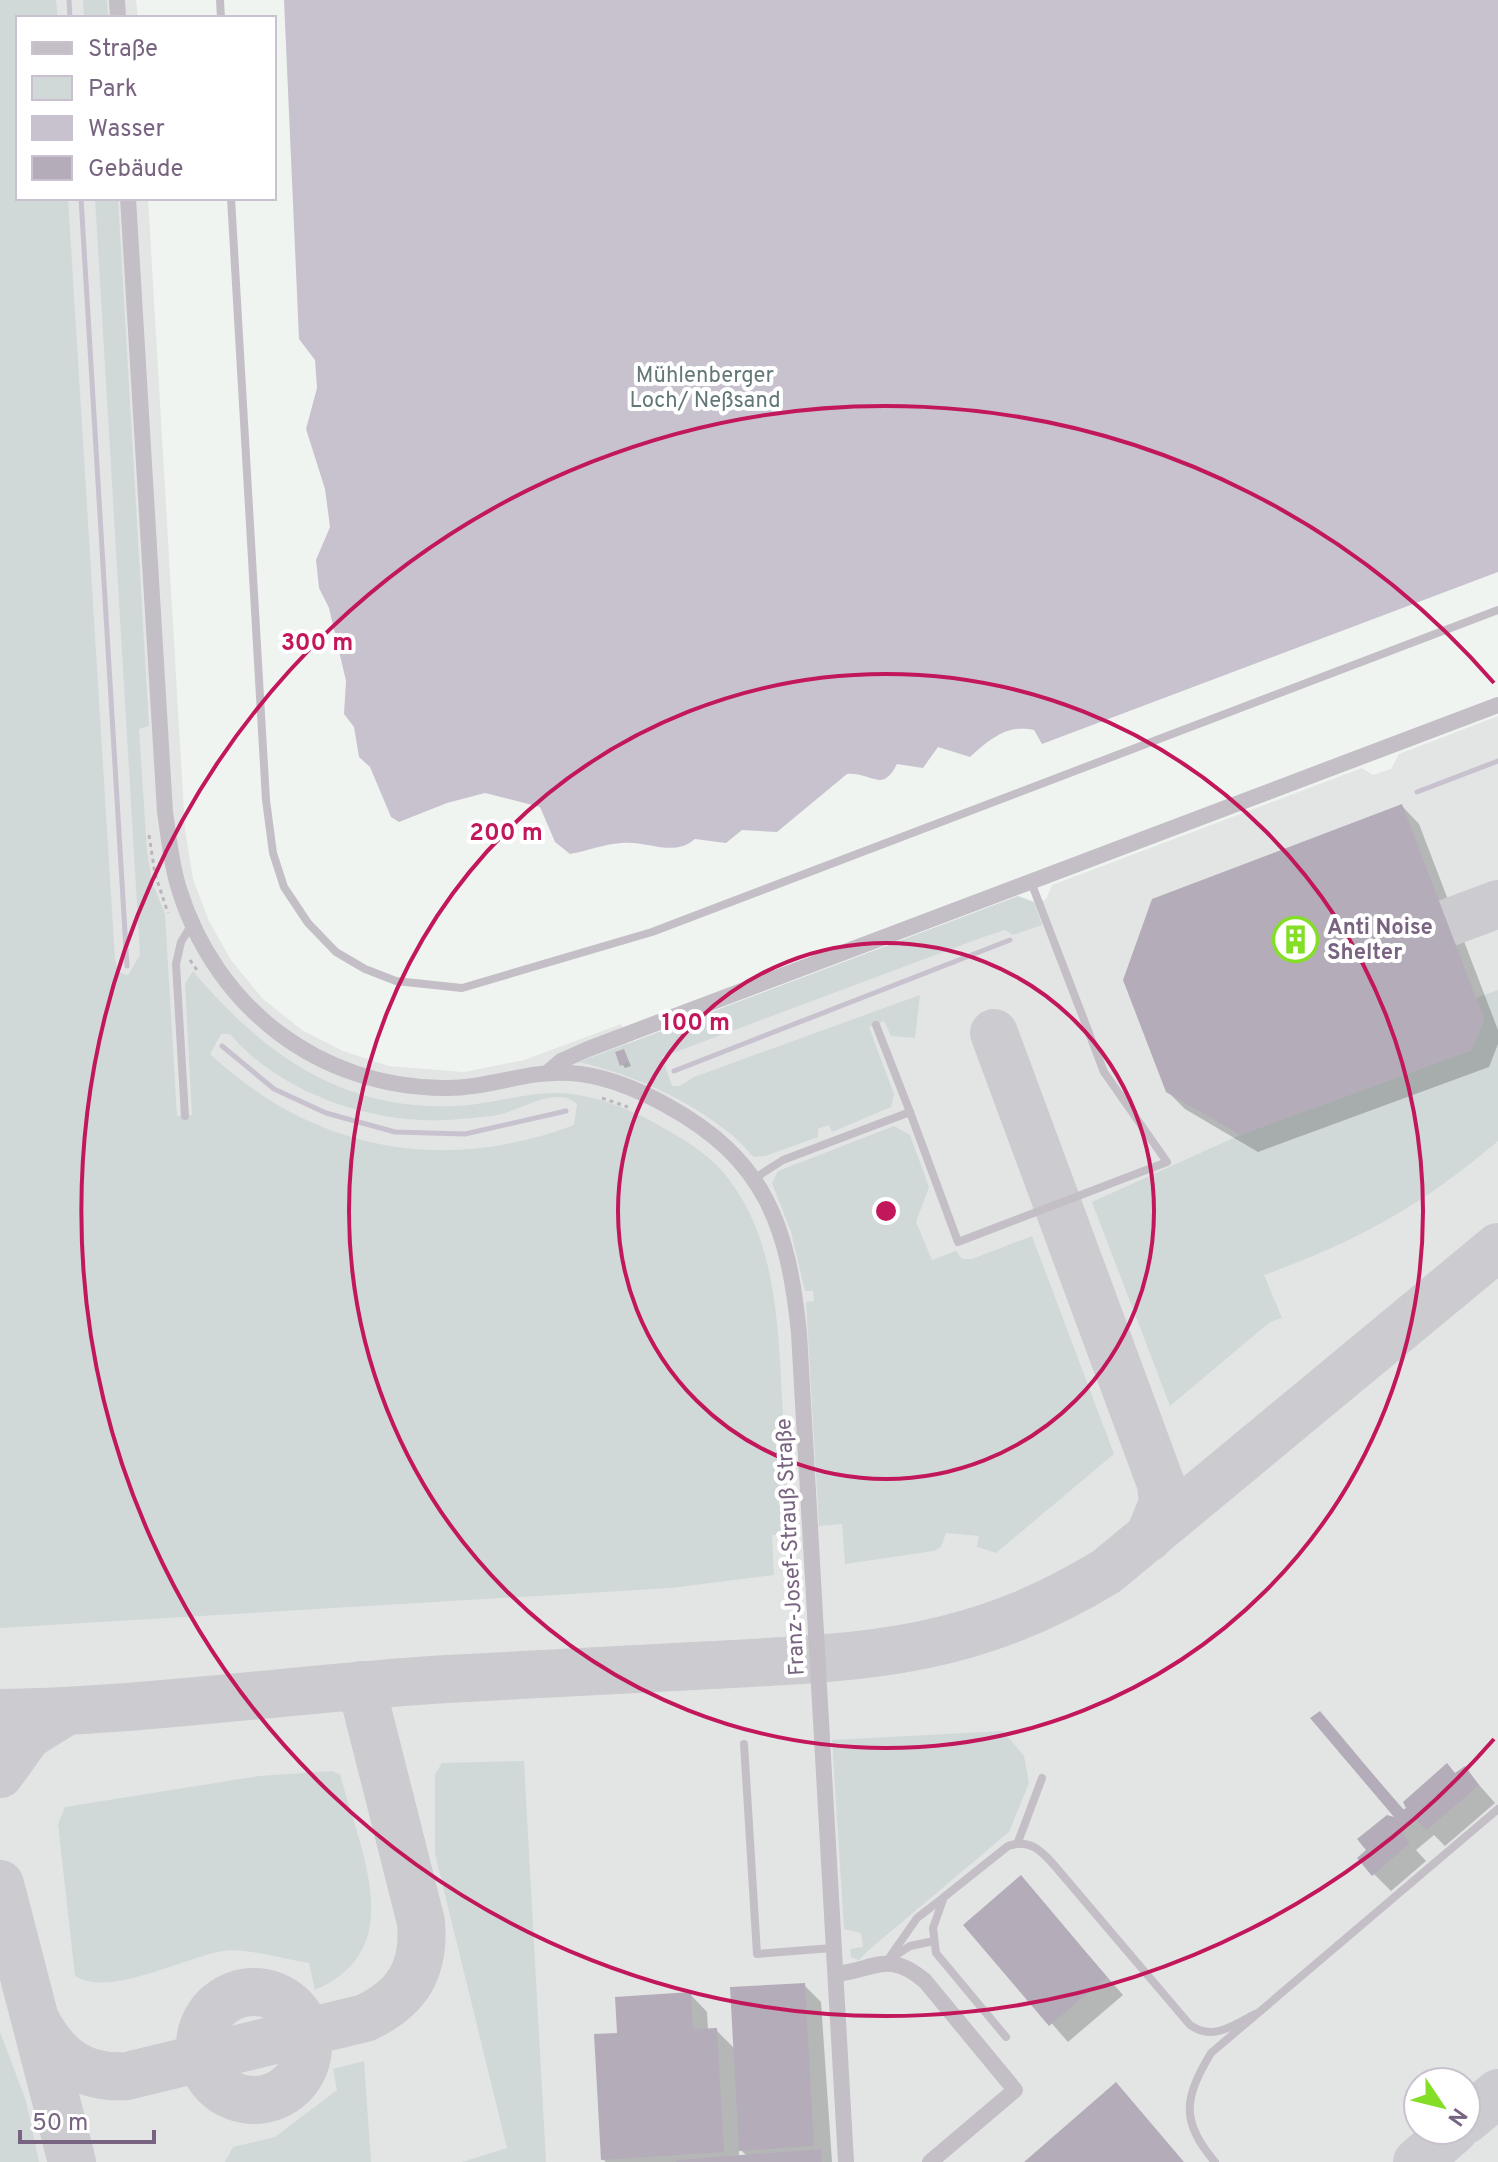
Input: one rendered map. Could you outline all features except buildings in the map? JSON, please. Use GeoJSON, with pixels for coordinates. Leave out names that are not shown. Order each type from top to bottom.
{"type":"FeatureCollection","features":[{"type":"Feature","properties":{"kind":"street"},"geometry":{"type":"LineString","coordinates":[[128,200],[165,812],[177,885],[208,958],[250,1009],[284,1039],[343,1070],[395,1084],[448,1088],[487,1086],[547,1073],[561,1061],[588,1049],[1498,705]]}},
{"type":"Feature","properties":{"kind":"street","name":"Franz-Josef-Strauß Straße"},"geometry":{"type":"LineString","coordinates":[[547,1073],[585,1075],[646,1094],[720,1139],[755,1178],[776,1222],[795,1298],[846,2162]]}},
{"type":"Feature","properties":{"kind":"street"},"geometry":{"type":"LineString","coordinates":[[836,1974],[863,1970],[887,1961],[907,1967],[925,1981],[1015,2090],[930,2162]]}},
{"type":"Feature","properties":{"kind":"lane"},"geometry":{"type":"LineString","coordinates":[[231,200],[266,800],[273,853],[284,887],[336,952],[365,969],[396,981],[462,988],[652,932],[1498,610]]}},
{"type":"Feature","properties":{"kind":"lane"},"geometry":{"type":"LineString","coordinates":[[876,1025],[958,1242],[1167,1162],[1136,1112],[1104,1072],[1031,882]]}},
{"type":"Feature","properties":{"kind":"lane"},"geometry":{"type":"LineString","coordinates":[[185,1116],[176,964],[181,942],[192,924]]}},
{"type":"Feature","properties":{"kind":"lane"},"geometry":{"type":"LineString","coordinates":[[755,1178],[783,1160],[910,1112]]}},
{"type":"Feature","properties":{"kind":"lane"},"geometry":{"type":"LineString","coordinates":[[744,1744],[757,1954],[834,1948]]}},
{"type":"Feature","properties":{"kind":"lane"},"geometry":{"type":"LineString","coordinates":[[1018,1842],[1042,1778]]}},
{"type":"Feature","properties":{"kind":"lane"},"geometry":{"type":"LineString","coordinates":[[1215,2162],[1191,2126],[1188,2105],[1195,2079],[1211,2053],[1498,1809]]}},
{"type":"Feature","properties":{"kind":"lane"},"geometry":{"type":"LineString","coordinates":[[887,1961],[917,1918],[1008,1846],[1018,1842],[1040,1849],[1190,2025],[1201,2033],[1219,2033],[1255,2014]]}},
{"type":"Feature","properties":{"kind":"lane"},"geometry":{"type":"LineString","coordinates":[[944,1897],[933,1928],[936,1953],[1006,2037]]}},
{"type":"Feature","properties":{"kind":"lane"},"geometry":{"type":"LineString","coordinates":[[887,1961],[910,1946],[934,1941]]}},
{"type":"Feature","properties":{"kind":"shaded area"},"geometry":{"type":"Polygon","coordinates":[[[0,0],[136,0],[138,16],[16,16],[16,200],[148,200],[185,829],[193,879],[209,921],[231,960],[263,999],[302,1030],[343,1051],[389,1066],[464,1072],[524,1060],[621,1024],[628,1045],[1031,905],[1046,899],[1052,885],[1362,768],[1373,775],[1391,769],[1399,754],[1498,716],[1498,2162],[0,2162],[0,0]]]}},
{"type":"Feature","properties":{"kind":"green space"},"geometry":{"type":"Polygon","coordinates":[[[0,0],[56,0],[58,16],[16,16],[16,200],[68,200],[115,959],[118,972],[128,975],[140,955],[95,200],[118,200],[149,726],[139,729],[147,851],[152,882],[165,914],[177,1116],[192,1115],[185,984],[193,971],[248,1028],[277,1052],[308,1072],[341,1087],[377,1099],[415,1105],[468,1105],[551,1093],[578,1095],[605,1101],[655,1123],[691,1144],[716,1164],[741,1198],[755,1226],[772,1287],[794,1534],[772,1535],[774,1575],[671,1588],[0,1628],[0,0]],[[221,1034],[210,1054],[250,1087],[292,1113],[336,1132],[381,1144],[428,1150],[476,1148],[525,1140],[574,1125],[577,1104],[560,1097],[540,1100],[502,1114],[470,1118],[429,1120],[366,1112],[304,1090],[251,1056],[230,1034],[221,1034]]]}},
{"type":"Feature","properties":{"kind":"green space"},"geometry":{"type":"Polygon","coordinates":[[[83,0],[107,0],[108,16],[84,16],[83,0]]]}},
{"type":"Feature","properties":{"kind":"green space"},"geometry":{"type":"Polygon","coordinates":[[[1018,896],[1034,902],[1042,925],[1013,935],[1005,930],[981,938],[662,1057],[672,1086],[680,1086],[694,1077],[920,995],[915,1038],[891,1036],[884,1021],[869,1027],[894,1094],[891,1107],[832,1132],[829,1125],[818,1129],[818,1137],[754,1157],[715,1122],[678,1099],[640,1081],[579,1062],[1018,896]]]}},
{"type":"Feature","properties":{"kind":"green space"},"geometry":{"type":"Polygon","coordinates":[[[1498,990],[1498,1141],[1442,1185],[1387,1220],[1329,1249],[1264,1275],[1282,1318],[1270,1322],[1170,1406],[1092,1202],[1240,1135],[1472,1050],[1484,1019],[1476,998],[1498,990]]]}},
{"type":"Feature","properties":{"kind":"green space"},"geometry":{"type":"Polygon","coordinates":[[[894,1126],[910,1135],[929,1187],[916,1222],[932,1260],[956,1251],[962,1259],[972,1259],[1032,1236],[1114,1454],[996,1553],[977,1547],[979,1536],[946,1533],[941,1547],[934,1551],[845,1564],[842,1524],[819,1526],[806,1302],[814,1301],[813,1291],[805,1291],[791,1232],[772,1183],[778,1171],[894,1126]]]}},
{"type":"Feature","properties":{"kind":"green space"},"geometry":{"type":"Polygon","coordinates":[[[1003,1731],[1024,1756],[1029,1783],[1009,1832],[859,1960],[851,1957],[850,1949],[863,1947],[861,1933],[844,1929],[832,1740],[1003,1731]]]}},
{"type":"Feature","properties":{"kind":"green space"},"geometry":{"type":"Polygon","coordinates":[[[524,1761],[546,2162],[462,2162],[507,2148],[435,1854],[435,1774],[442,1763],[524,1761]]]}},
{"type":"Feature","properties":{"kind":"green space"},"geometry":{"type":"Polygon","coordinates":[[[332,1771],[340,1774],[366,1864],[371,1895],[370,1923],[362,1950],[344,1972],[315,1990],[309,1963],[232,1950],[127,1979],[107,1982],[75,1976],[58,1824],[65,1807],[259,1776],[332,1771]]]}},
{"type":"Feature","properties":{"kind":"green space"},"geometry":{"type":"Polygon","coordinates":[[[0,2032],[26,2101],[39,2162],[0,2162],[0,2032]]]}},
{"type":"Feature","properties":{"kind":"green space"},"geometry":{"type":"Polygon","coordinates":[[[364,2061],[371,2162],[225,2162],[233,2147],[275,2137],[337,2090],[333,2069],[364,2061]]]}},
{"type":"Feature","properties":{"kind":"water","name":"Mühlenberger Loch/ Neßsand"},"geometry":{"type":"Polygon","coordinates":[[[284,0],[1498,0],[1498,572],[1042,744],[1034,730],[1015,729],[992,739],[970,757],[938,747],[923,768],[897,764],[892,773],[881,780],[847,774],[777,832],[742,830],[726,843],[695,839],[687,845],[669,848],[621,843],[570,854],[555,842],[540,807],[485,793],[447,803],[399,822],[391,817],[370,767],[359,757],[354,727],[344,714],[346,681],[329,608],[319,588],[316,560],[330,527],[325,489],[306,429],[317,388],[315,360],[299,339],[284,0]]]}},
{"type":"Feature","properties":{"kind":"waterway"},"geometry":{"type":"LineString","coordinates":[[69,0],[70,16]]}},
{"type":"Feature","properties":{"kind":"waterway"},"geometry":{"type":"LineString","coordinates":[[81,200],[127,966]]}},
{"type":"Feature","properties":{"kind":"waterway"},"geometry":{"type":"LineString","coordinates":[[1417,792],[1498,761]]}},
{"type":"Feature","properties":{"kind":"waterway"},"geometry":{"type":"LineString","coordinates":[[674,1071],[1010,940]]}},
{"type":"Feature","properties":{"kind":"waterway"},"geometry":{"type":"LineString","coordinates":[[222,1046],[274,1089],[326,1113],[395,1132],[465,1134],[566,1111]]}},
{"type":"Feature","properties":{"kind":"taxiway"},"geometry":{"type":"LineString","coordinates":[[1386,946],[1498,904]]}},
{"type":"Feature","properties":{"kind":"taxiway"},"geometry":{"type":"LineString","coordinates":[[994,1033],[1161,1484],[1163,1503],[1149,1537]]}},
{"type":"Feature","properties":{"kind":"taxiway"},"geometry":{"type":"LineString","coordinates":[[0,1713],[168,1704],[447,1679],[820,1659],[869,1654],[963,1635],[1010,1620],[1058,1599],[1107,1571],[1498,1247]]}},
{"type":"Feature","properties":{"kind":"taxiway"},"geometry":{"type":"LineString","coordinates":[[37,2023],[53,2047],[73,2064],[98,2074],[127,2076],[365,2018],[403,1991],[411,1980],[420,1954],[421,1922],[361,1685]]}},
{"type":"Feature","properties":{"kind":"taxiway"},"geometry":{"type":"LineString","coordinates":[[0,1774],[28,1735],[65,1712]]}},
{"type":"Feature","properties":{"kind":"taxiway"},"geometry":{"type":"LineString","coordinates":[[0,1884],[72,2162]]}},
{"type":"Feature","properties":{"kind":"taxiway"},"geometry":{"type":"LineString","coordinates":[[254,1992],[275,1996],[292,2008],[304,2025],[308,2046],[304,2067],[292,2084],[275,2096],[254,2100],[233,2096],[216,2084],[204,2067],[200,2046],[204,2025],[216,2008],[233,1996],[254,1992]]}},
{"type":"Feature","properties":{"kind":"taxiway"},"geometry":{"type":"LineString","coordinates":[[1482,2106],[1498,2093]]}},
{"type":"Feature","properties":{"kind":"taxiway"},"geometry":{"type":"LineString","coordinates":[[1417,2162],[1436,2146]]}},
{"type":"Feature","properties":{"kind":"place","name":"Anti Noise Shelter"},"geometry":{"type":"Point","coordinates":[1296,939]}}]}
